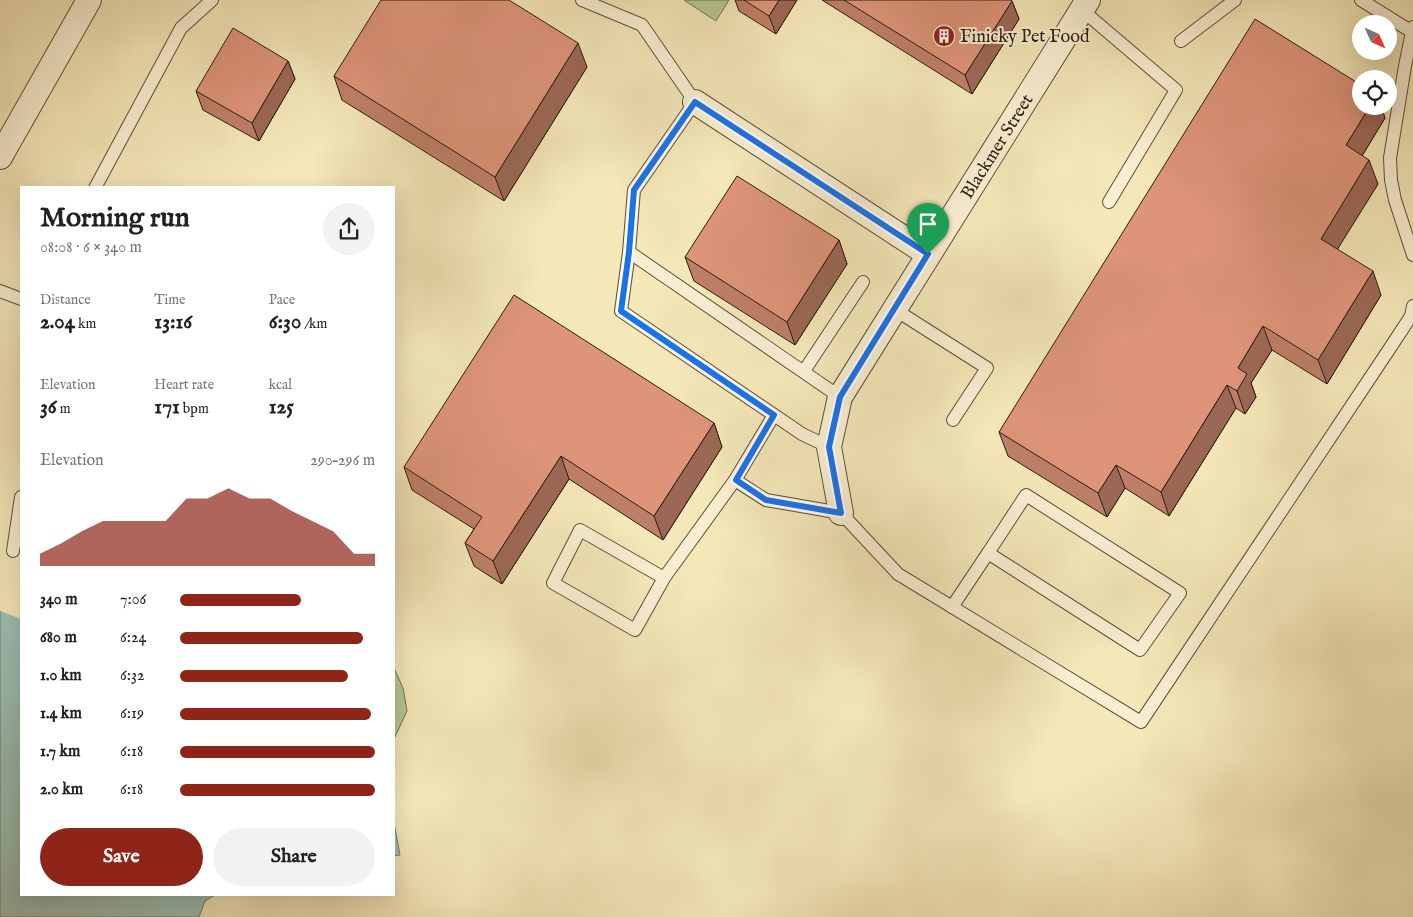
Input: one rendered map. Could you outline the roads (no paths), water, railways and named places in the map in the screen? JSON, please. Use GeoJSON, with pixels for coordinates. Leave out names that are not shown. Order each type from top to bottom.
{"type":"FeatureCollection","features":[{"type":"Feature","properties":{"kind":"street"},"geometry":{"type":"LineString","coordinates":[[0,157],[89,0]]}},
{"type":"Feature","properties":{"kind":"street","name":"Blackmer Street"},"geometry":{"type":"LineString","coordinates":[[841,513],[829,447],[840,397],[1085,5]]}},
{"type":"Feature","properties":{"kind":"street"},"geometry":{"type":"LineString","coordinates":[[695,102],[928,254]]}},
{"type":"Feature","properties":{"kind":"lane"},"geometry":{"type":"LineString","coordinates":[[96,186],[181,28],[212,0]]}},
{"type":"Feature","properties":{"kind":"lane"},"geometry":{"type":"LineString","coordinates":[[582,0],[642,25],[695,102],[634,190],[629,252],[621,311],[802,434],[829,447]]}},
{"type":"Feature","properties":{"kind":"lane"},"geometry":{"type":"LineString","coordinates":[[1181,42],[1235,0]]}},
{"type":"Feature","properties":{"kind":"lane"},"geometry":{"type":"LineString","coordinates":[[1361,0],[1413,29],[1403,74],[1390,158],[1391,180],[1395,200],[1413,255]]}},
{"type":"Feature","properties":{"kind":"lane"},"geometry":{"type":"LineString","coordinates":[[1085,5],[1176,90],[1109,202]]}},
{"type":"Feature","properties":{"kind":"lane"},"geometry":{"type":"LineString","coordinates":[[629,252],[840,397]]}},
{"type":"Feature","properties":{"kind":"lane"},"geometry":{"type":"LineString","coordinates":[[804,371],[863,282]]}},
{"type":"Feature","properties":{"kind":"lane"},"geometry":{"type":"LineString","coordinates":[[0,291],[20,299]]}},
{"type":"Feature","properties":{"kind":"lane"},"geometry":{"type":"LineString","coordinates":[[736,480],[766,500],[841,513],[898,574],[1141,722],[1411,316],[1413,306]]}},
{"type":"Feature","properties":{"kind":"lane"},"geometry":{"type":"LineString","coordinates":[[894,309],[987,368],[952,420]]}},
{"type":"Feature","properties":{"kind":"lane"},"geometry":{"type":"LineString","coordinates":[[664,578],[580,530],[553,583],[635,630],[664,578],[736,480],[774,415]]}},
{"type":"Feature","properties":{"kind":"lane"},"geometry":{"type":"LineString","coordinates":[[952,607],[1026,495],[1180,593],[1140,650],[988,553]]}},
{"type":"Feature","properties":{"kind":"lane"},"geometry":{"type":"LineString","coordinates":[[13,551],[20,504]]}},
{"type":"Feature","properties":{"kind":"water"},"geometry":{"type":"Polygon","coordinates":[[[0,593],[20,600],[20,896],[213,896],[205,901],[199,917],[0,917],[0,593]]]}},
{"type":"Feature","properties":{"kind":"water"},"geometry":{"type":"Polygon","coordinates":[[[395,828],[400,855],[395,856],[395,828]]]}},
{"type":"Feature","properties":{"kind":"place","name":"Finicky Pet Food"},"geometry":{"type":"Point","coordinates":[944,36]}}]}
